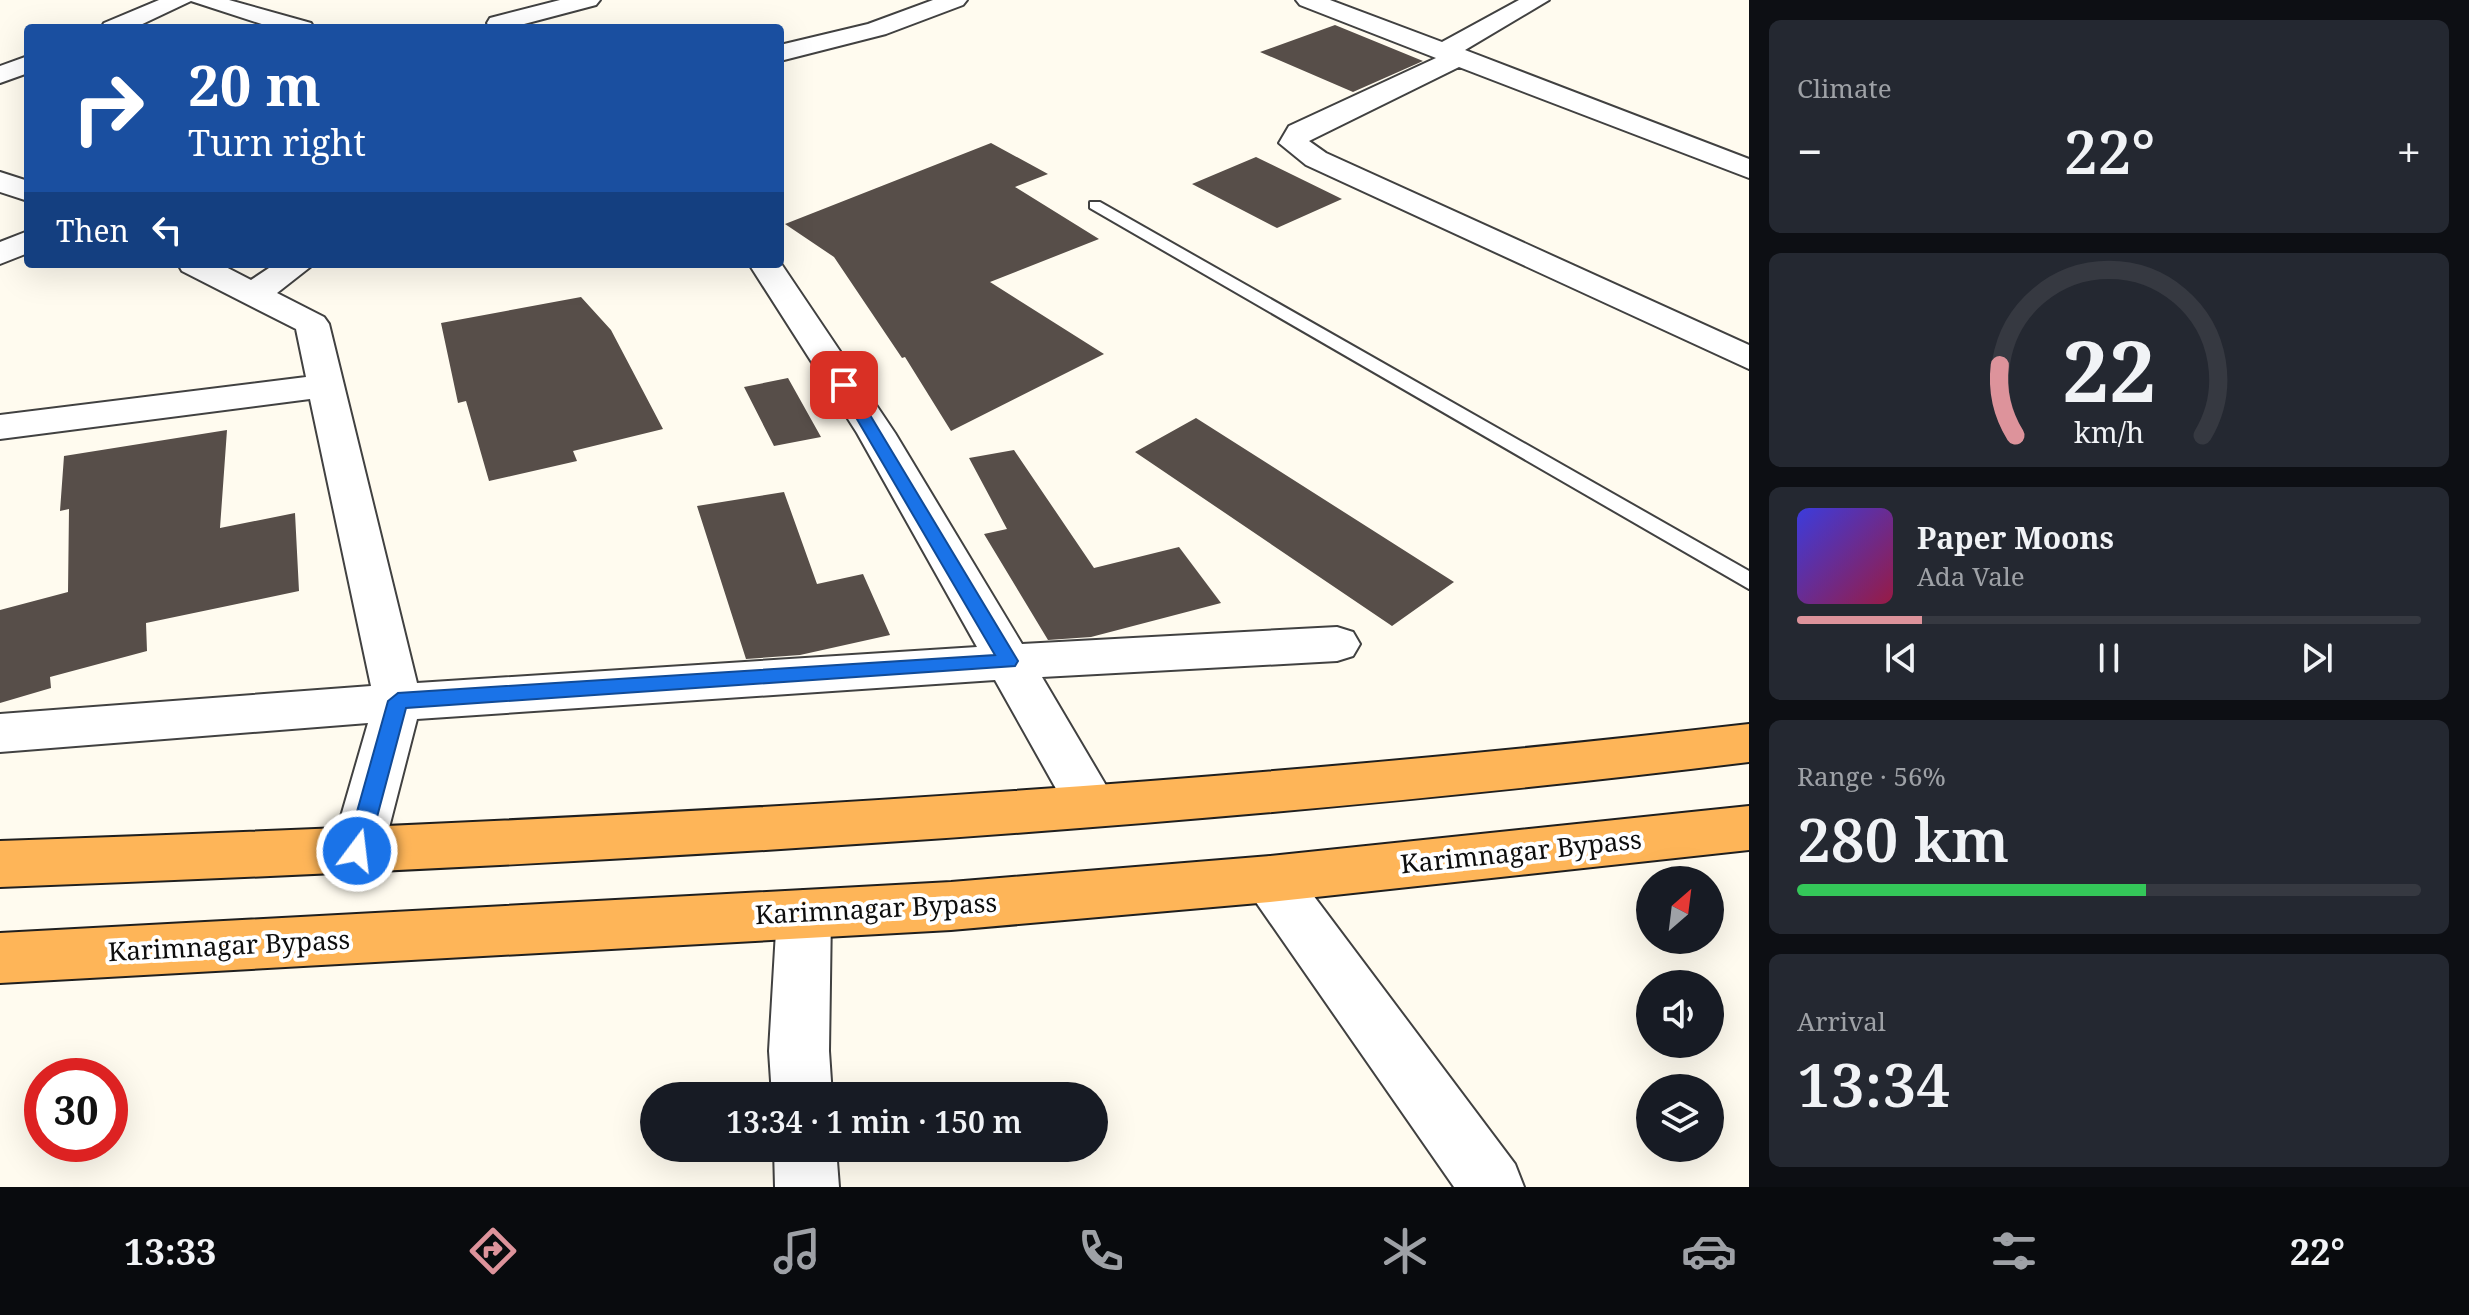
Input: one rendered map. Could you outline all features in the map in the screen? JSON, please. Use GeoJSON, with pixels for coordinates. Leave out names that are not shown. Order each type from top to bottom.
{"type":"FeatureCollection","features":[{"type":"Feature","properties":{"kind":"highway"},"geometry":{"type":"LineString","coordinates":[[0,864],[357,851],[912,821],[1597,761],[1749,743]]}},
{"type":"Feature","properties":{"kind":"highway","name":"Karimnagar Bypass"},"geometry":{"type":"LineString","coordinates":[[0,958],[951,906],[1270,879],[1749,828]]}},
{"type":"Feature","properties":{"kind":"street"},"geometry":{"type":"LineString","coordinates":[[123,24],[180,0]]}},
{"type":"Feature","properties":{"kind":"street"},"geometry":{"type":"LineString","coordinates":[[202,0],[288,24]]}},
{"type":"Feature","properties":{"kind":"street"},"geometry":{"type":"LineString","coordinates":[[477,0],[501,24]]}},
{"type":"Feature","properties":{"kind":"street"},"geometry":{"type":"LineString","coordinates":[[505,24],[588,0]]}},
{"type":"Feature","properties":{"kind":"street"},"geometry":{"type":"LineString","coordinates":[[784,52],[877,29],[955,0]]}},
{"type":"Feature","properties":{"kind":"street"},"geometry":{"type":"LineString","coordinates":[[1308,0],[1749,169]]}},
{"type":"Feature","properties":{"kind":"street"},"geometry":{"type":"LineString","coordinates":[[1537,0],[1453,54],[1299,132],[1293,143],[1316,159],[1749,358]]}},
{"type":"Feature","properties":{"kind":"street"},"geometry":{"type":"LineString","coordinates":[[0,75],[24,66]]}},
{"type":"Feature","properties":{"kind":"street"},"geometry":{"type":"LineString","coordinates":[[0,181],[24,190]]}},
{"type":"Feature","properties":{"kind":"street"},"geometry":{"type":"LineString","coordinates":[[0,254],[24,243]]}},
{"type":"Feature","properties":{"kind":"street"},"geometry":{"type":"LineString","coordinates":[[203,268],[255,292],[312,324],[398,701],[357,851]]}},
{"type":"Feature","properties":{"kind":"street"},"geometry":{"type":"LineString","coordinates":[[255,292],[292,268]]}},
{"type":"Feature","properties":{"kind":"street"},"geometry":{"type":"LineString","coordinates":[[768,268],[876,433],[1091,804]]}},
{"type":"Feature","properties":{"kind":"street"},"geometry":{"type":"LineString","coordinates":[[0,427],[326,386]]}},
{"type":"Feature","properties":{"kind":"street"},"geometry":{"type":"LineString","coordinates":[[0,733],[398,701],[1008,661],[1337,644]]}},
{"type":"Feature","properties":{"kind":"street"},"geometry":{"type":"LineString","coordinates":[[1270,879],[1492,1187]]}},
{"type":"Feature","properties":{"kind":"street"},"geometry":{"type":"LineString","coordinates":[[801,1082],[799,1051],[804,914]]}},
{"type":"Feature","properties":{"kind":"street"},"geometry":{"type":"LineString","coordinates":[[806,1162],[807,1187]]}},
{"type":"Feature","properties":{"kind":"lane"},"geometry":{"type":"LineString","coordinates":[[1095,205],[1749,581]]}},
{"type":"Feature","properties":{"kind":"building"},"geometry":{"type":"Polygon","coordinates":[[[1335,25],[1423,61],[1353,92],[1260,52],[1335,25]]]}},
{"type":"Feature","properties":{"kind":"building"},"geometry":{"type":"Polygon","coordinates":[[[991,143],[1048,174],[1015,187],[1099,239],[990,282],[1104,354],[951,431],[905,357],[902,358],[834,257],[785,224],[991,143]]]}},
{"type":"Feature","properties":{"kind":"building"},"geometry":{"type":"Polygon","coordinates":[[[1256,157],[1342,199],[1277,228],[1192,184],[1256,157]]]}},
{"type":"Feature","properties":{"kind":"building"},"geometry":{"type":"Polygon","coordinates":[[[581,297],[611,330],[663,429],[573,451],[577,461],[489,481],[466,401],[458,403],[441,323],[581,297]]]}},
{"type":"Feature","properties":{"kind":"building"},"geometry":{"type":"Polygon","coordinates":[[[788,378],[821,437],[774,446],[744,387],[788,378]]]}},
{"type":"Feature","properties":{"kind":"building"},"geometry":{"type":"Polygon","coordinates":[[[1196,418],[1454,582],[1392,626],[1135,452],[1196,418]]]}},
{"type":"Feature","properties":{"kind":"building"},"geometry":{"type":"Polygon","coordinates":[[[227,430],[220,528],[295,513],[299,591],[146,623],[147,651],[50,677],[51,688],[0,703],[0,610],[68,592],[69,509],[60,511],[64,456],[227,430]]]}},
{"type":"Feature","properties":{"kind":"building"},"geometry":{"type":"Polygon","coordinates":[[[1014,450],[1094,568],[1179,547],[1221,603],[1091,637],[1048,640],[984,534],[1007,529],[969,458],[1014,450]]]}},
{"type":"Feature","properties":{"kind":"building"},"geometry":{"type":"Polygon","coordinates":[[[784,492],[817,584],[863,574],[890,635],[800,655],[746,659],[697,506],[784,492]]]}},
{"type":"Feature","properties":{"kind":"route"},"geometry":{"type":"LineString","coordinates":[[357,851],[398,701],[1008,661],[876,433],[844,385]]}}]}
